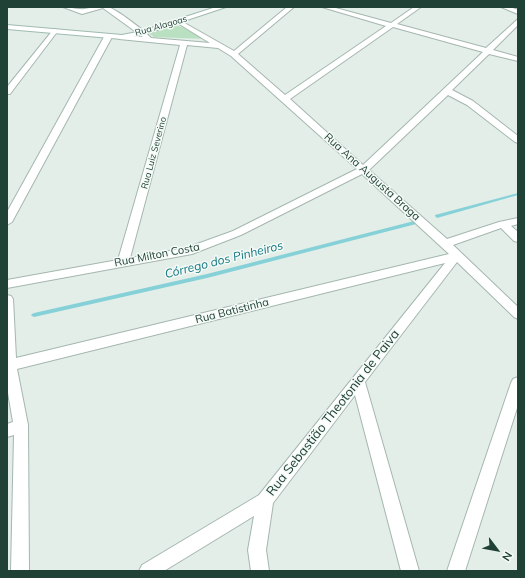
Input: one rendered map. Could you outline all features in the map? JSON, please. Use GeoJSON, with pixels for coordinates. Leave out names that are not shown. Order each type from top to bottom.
{"type":"FeatureCollection","features":[{"type":"Feature","properties":{"kind":"street"},"geometry":{"type":"LineString","coordinates":[[66,7],[82,12],[101,7]]}},
{"type":"Feature","properties":{"kind":"street"},"geometry":{"type":"LineString","coordinates":[[105,7],[143,32],[149,40]]}},
{"type":"Feature","properties":{"kind":"street","name":"Rua Alagoas"},"geometry":{"type":"LineString","coordinates":[[122,38],[179,22],[222,7]]}},
{"type":"Feature","properties":{"kind":"street"},"geometry":{"type":"LineString","coordinates":[[234,54],[291,7]]}},
{"type":"Feature","properties":{"kind":"street"},"geometry":{"type":"LineString","coordinates":[[325,7],[518,59]]}},
{"type":"Feature","properties":{"kind":"street"},"geometry":{"type":"LineString","coordinates":[[285,98],[418,7]]}},
{"type":"Feature","properties":{"kind":"street"},"geometry":{"type":"LineString","coordinates":[[504,7],[518,12]]}},
{"type":"Feature","properties":{"kind":"street","name":"Rua Milton Costa"},"geometry":{"type":"LineString","coordinates":[[7,284],[188,251],[238,234],[364,169],[447,91],[518,21]]}},
{"type":"Feature","properties":{"kind":"street","name":"Rua Ana Augusta Braga"},"geometry":{"type":"LineString","coordinates":[[179,22],[234,54],[364,169],[518,314]]}},
{"type":"Feature","properties":{"kind":"street"},"geometry":{"type":"LineString","coordinates":[[7,28],[219,46]]}},
{"type":"Feature","properties":{"kind":"street"},"geometry":{"type":"LineString","coordinates":[[7,92],[54,31]]}},
{"type":"Feature","properties":{"kind":"street"},"geometry":{"type":"LineString","coordinates":[[7,222],[108,37]]}},
{"type":"Feature","properties":{"kind":"street","name":"Rua Luiz Severino"},"geometry":{"type":"LineString","coordinates":[[123,262],[184,44]]}},
{"type":"Feature","properties":{"kind":"street"},"geometry":{"type":"LineString","coordinates":[[447,91],[470,103],[518,140]]}},
{"type":"Feature","properties":{"kind":"street"},"geometry":{"type":"LineString","coordinates":[[445,244],[503,224],[518,221]]}},
{"type":"Feature","properties":{"kind":"street"},"geometry":{"type":"LineString","coordinates":[[503,224],[518,238]]}},
{"type":"Feature","properties":{"kind":"street","name":"Rua Batistinha"},"geometry":{"type":"LineString","coordinates":[[9,366],[456,256]]}},
{"type":"Feature","properties":{"kind":"street","name":"Rua Sebastião Theotonia de Paiva"},"geometry":{"type":"LineString","coordinates":[[148,571],[265,500],[456,256]]}},
{"type":"Feature","properties":{"kind":"street"},"geometry":{"type":"LineString","coordinates":[[7,299],[9,366],[21,425],[20,571]]}},
{"type":"Feature","properties":{"kind":"street"},"geometry":{"type":"LineString","coordinates":[[358,380],[410,571]]}},
{"type":"Feature","properties":{"kind":"street"},"geometry":{"type":"LineString","coordinates":[[456,571],[518,383]]}},
{"type":"Feature","properties":{"kind":"street"},"geometry":{"type":"LineString","coordinates":[[7,431],[21,425]]}},
{"type":"Feature","properties":{"kind":"street"},"geometry":{"type":"LineString","coordinates":[[260,571],[257,550],[265,500]]}},
{"type":"Feature","properties":{"kind":"green space"},"geometry":{"type":"Polygon","coordinates":[[[174,25],[182,27],[205,39],[154,37],[149,33],[174,25]]]}},
{"type":"Feature","properties":{"kind":"waterway","name":"Córrego dos Pinheiros"},"geometry":{"type":"LineString","coordinates":[[437,216],[518,194]]}},
{"type":"Feature","properties":{"kind":"waterway","name":"Córrego dos Pinheiros"},"geometry":{"type":"LineString","coordinates":[[34,315],[207,276],[418,222]]}}]}
